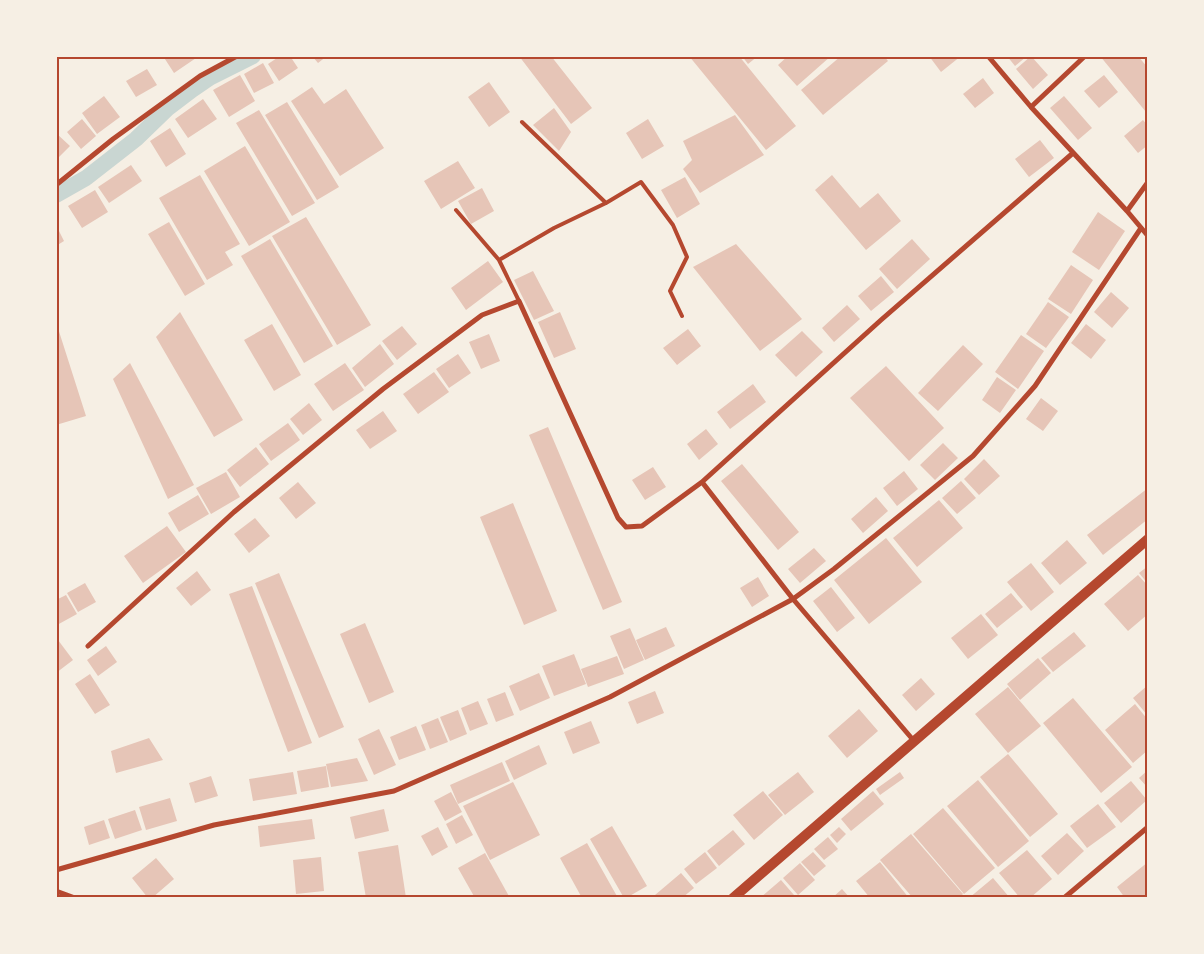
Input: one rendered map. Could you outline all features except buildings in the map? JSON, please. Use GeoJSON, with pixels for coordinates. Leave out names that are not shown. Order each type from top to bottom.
{"type":"FeatureCollection","features":[{"type":"Feature","properties":{"kind":"main road"},"geometry":{"type":"LineString","coordinates":[[733,898],[1148,539]]}},
{"type":"Feature","properties":{"kind":"street"},"geometry":{"type":"LineString","coordinates":[[56,185],[200,76],[237,56]]}},
{"type":"Feature","properties":{"kind":"street"},"geometry":{"type":"LineString","coordinates":[[988,56],[1031,107],[1148,236]]}},
{"type":"Feature","properties":{"kind":"street"},"geometry":{"type":"LineString","coordinates":[[1031,107],[1084,56]]}},
{"type":"Feature","properties":{"kind":"street"},"geometry":{"type":"LineString","coordinates":[[88,646],[234,512],[383,389],[482,315],[519,301],[618,518],[626,527],[642,526],[702,482],[881,320],[1073,153]]}},
{"type":"Feature","properties":{"kind":"street"},"geometry":{"type":"LineString","coordinates":[[1127,211],[1148,182]]}},
{"type":"Feature","properties":{"kind":"street"},"geometry":{"type":"LineString","coordinates":[[56,870],[214,825],[394,791],[610,697],[792,599],[834,570],[973,456],[1035,386],[1141,228]]}},
{"type":"Feature","properties":{"kind":"street"},"geometry":{"type":"LineString","coordinates":[[702,482],[792,599],[914,741]]}},
{"type":"Feature","properties":{"kind":"street"},"geometry":{"type":"LineString","coordinates":[[1064,898],[1148,827]]}},
{"type":"Feature","properties":{"kind":"street"},"geometry":{"type":"LineString","coordinates":[[56,890],[75,898]]}},
{"type":"Feature","properties":{"kind":"lane"},"geometry":{"type":"LineString","coordinates":[[522,122],[606,203]]}},
{"type":"Feature","properties":{"kind":"lane"},"geometry":{"type":"LineString","coordinates":[[499,260],[554,228],[606,203],[641,182],[674,225],[687,257],[670,291],[682,316]]}},
{"type":"Feature","properties":{"kind":"lane"},"geometry":{"type":"LineString","coordinates":[[456,210],[499,260],[519,301]]}},
{"type":"Feature","properties":{"kind":"waterway"},"geometry":{"type":"LineString","coordinates":[[56,195],[86,178],[136,139],[167,109],[192,90],[211,77],[253,56]]}}]}
